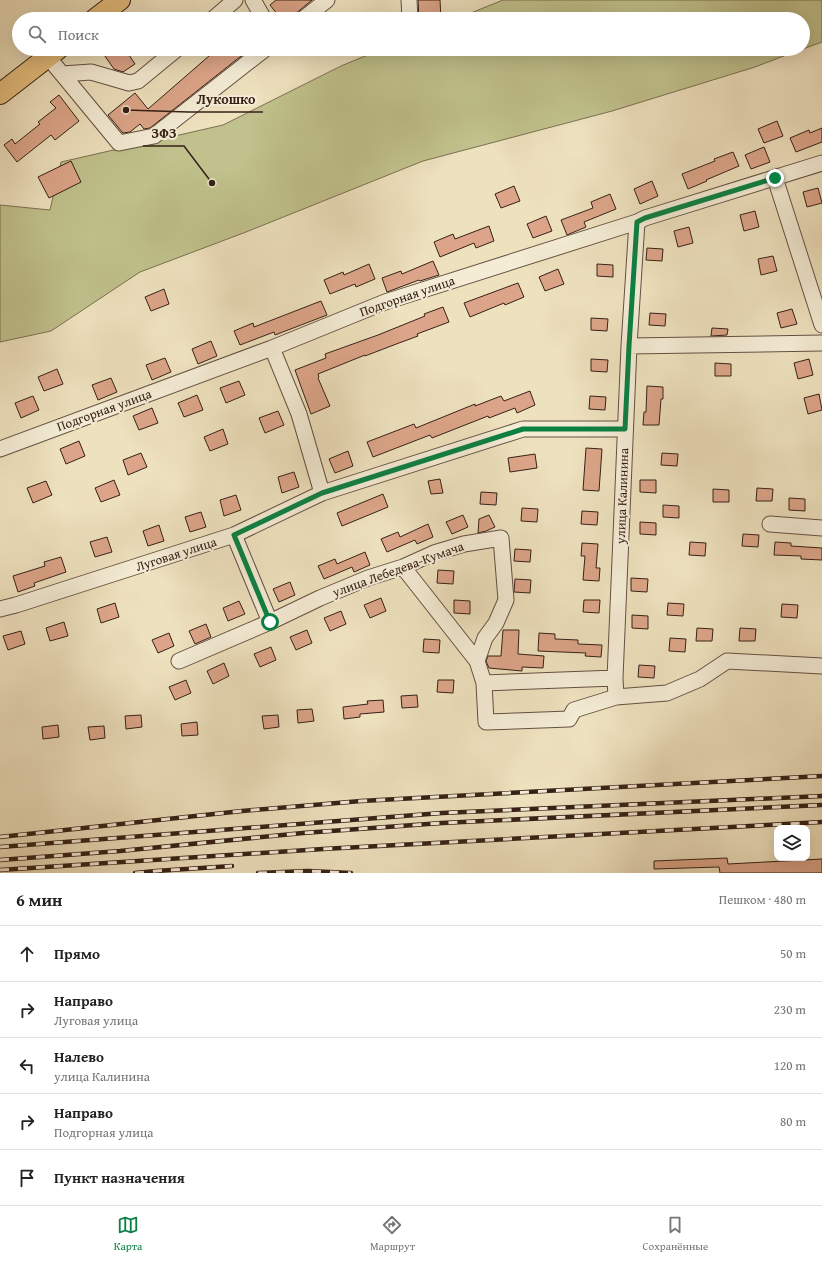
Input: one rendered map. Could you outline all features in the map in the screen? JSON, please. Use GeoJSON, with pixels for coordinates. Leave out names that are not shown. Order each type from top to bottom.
{"type":"FeatureCollection","features":[{"type":"Feature","properties":{"kind":"main road"},"geometry":{"type":"LineString","coordinates":[[104,12],[120,0]]}},
{"type":"Feature","properties":{"kind":"main road"},"geometry":{"type":"LineString","coordinates":[[0,94],[49,56]]}},
{"type":"Feature","properties":{"kind":"street"},"geometry":{"type":"LineString","coordinates":[[221,12],[235,0]]}},
{"type":"Feature","properties":{"kind":"street"},"geometry":{"type":"LineString","coordinates":[[253,0],[260,12]]}},
{"type":"Feature","properties":{"kind":"street"},"geometry":{"type":"LineString","coordinates":[[312,12],[327,0]]}},
{"type":"Feature","properties":{"kind":"street"},"geometry":{"type":"LineString","coordinates":[[409,0],[410,12]]}},
{"type":"Feature","properties":{"kind":"street"},"geometry":{"type":"LineString","coordinates":[[54,56],[62,74],[119,143],[154,136],[256,56]]}},
{"type":"Feature","properties":{"kind":"street"},"geometry":{"type":"LineString","coordinates":[[62,74],[91,72],[129,83],[138,81],[168,56]]}},
{"type":"Feature","properties":{"kind":"street","name":"Подгорная улица"},"geometry":{"type":"LineString","coordinates":[[0,449],[272,348],[385,302],[637,222],[645,218],[822,163]]}},
{"type":"Feature","properties":{"kind":"street"},"geometry":{"type":"LineString","coordinates":[[775,178],[822,325]]}},
{"type":"Feature","properties":{"kind":"street","name":"улица Калинина"},"geometry":{"type":"LineString","coordinates":[[616,697],[615,678],[625,429],[637,222]]}},
{"type":"Feature","properties":{"kind":"street"},"geometry":{"type":"LineString","coordinates":[[629,346],[822,343]]}},
{"type":"Feature","properties":{"kind":"street"},"geometry":{"type":"LineString","coordinates":[[272,348],[299,414],[322,493]]}},
{"type":"Feature","properties":{"kind":"street","name":"Луговая улица"},"geometry":{"type":"LineString","coordinates":[[0,609],[234,535],[322,493],[523,429],[625,429]]}},
{"type":"Feature","properties":{"kind":"street"},"geometry":{"type":"LineString","coordinates":[[770,524],[822,528]]}},
{"type":"Feature","properties":{"kind":"street"},"geometry":{"type":"LineString","coordinates":[[234,535],[270,622]]}},
{"type":"Feature","properties":{"kind":"street","name":"улица Лебедева-Кумача"},"geometry":{"type":"LineString","coordinates":[[179,662],[368,578],[403,567],[434,553],[464,544],[501,538],[506,600],[496,624],[485,638],[477,661]]}},
{"type":"Feature","properties":{"kind":"street"},"geometry":{"type":"LineString","coordinates":[[403,567],[477,661],[484,682],[486,722],[569,719],[574,710],[616,697],[667,693],[700,679],[727,661],[822,666]]}},
{"type":"Feature","properties":{"kind":"street"},"geometry":{"type":"LineString","coordinates":[[484,682],[615,678]]}},
{"type":"Feature","properties":{"kind":"green space"},"geometry":{"type":"Polygon","coordinates":[[[503,0],[822,0],[822,42],[810,46],[810,12],[473,12],[503,0]]]}},
{"type":"Feature","properties":{"kind":"green space"},"geometry":{"type":"Polygon","coordinates":[[[365,56],[784,56],[755,67],[612,111],[423,161],[246,232],[140,272],[51,331],[0,342],[0,205],[50,210],[61,162],[223,125],[341,66],[365,56]]]}},
{"type":"Feature","properties":{"kind":"building"},"geometry":{"type":"Polygon","coordinates":[[[276,0],[312,0],[297,12],[276,12],[270,5],[276,0]]]}},
{"type":"Feature","properties":{"kind":"building"},"geometry":{"type":"Polygon","coordinates":[[[418,0],[440,0],[441,12],[419,12],[418,0]]]}},
{"type":"Feature","properties":{"kind":"building"},"geometry":{"type":"Polygon","coordinates":[[[105,56],[130,56],[135,64],[123,72],[114,69],[105,56]]]}},
{"type":"Feature","properties":{"kind":"building"},"geometry":{"type":"Polygon","coordinates":[[[209,56],[241,56],[150,128],[144,129],[140,124],[130,132],[123,133],[108,115],[135,93],[148,109],[209,56]]]}},
{"type":"Feature","properties":{"kind":"building"},"geometry":{"type":"Polygon","coordinates":[[[59,95],[79,121],[55,140],[51,135],[17,162],[4,145],[12,139],[15,144],[40,124],[38,122],[56,108],[50,102],[59,95]]]}},
{"type":"Feature","properties":{"kind":"building"},"geometry":{"type":"Polygon","coordinates":[[[777,121],[783,136],[764,143],[758,129],[777,121]]]}},
{"type":"Feature","properties":{"kind":"building"},"geometry":{"type":"Polygon","coordinates":[[[822,128],[822,142],[796,152],[790,138],[809,130],[810,133],[822,128]]]}},
{"type":"Feature","properties":{"kind":"building"},"geometry":{"type":"Polygon","coordinates":[[[764,147],[770,162],[751,169],[745,155],[764,147]]]}},
{"type":"Feature","properties":{"kind":"building"},"geometry":{"type":"Polygon","coordinates":[[[733,152],[739,166],[688,189],[682,174],[733,152]]]}},
{"type":"Feature","properties":{"kind":"building"},"geometry":{"type":"Polygon","coordinates":[[[71,161],[81,182],[49,198],[38,177],[71,161]]]}},
{"type":"Feature","properties":{"kind":"building"},"geometry":{"type":"Polygon","coordinates":[[[652,181],[658,196],[640,204],[634,189],[652,181]]]}},
{"type":"Feature","properties":{"kind":"building"},"geometry":{"type":"Polygon","coordinates":[[[514,186],[520,201],[501,208],[495,194],[514,186]]]}},
{"type":"Feature","properties":{"kind":"building"},"geometry":{"type":"Polygon","coordinates":[[[818,188],[822,203],[807,207],[803,192],[818,188]]]}},
{"type":"Feature","properties":{"kind":"building"},"geometry":{"type":"Polygon","coordinates":[[[610,194],[616,209],[584,222],[586,227],[567,235],[561,220],[593,208],[591,202],[610,194]]]}},
{"type":"Feature","properties":{"kind":"building"},"geometry":{"type":"Polygon","coordinates":[[[755,211],[759,227],[744,231],[740,215],[755,211]]]}},
{"type":"Feature","properties":{"kind":"building"},"geometry":{"type":"Polygon","coordinates":[[[546,216],[552,231],[533,238],[527,224],[546,216]]]}},
{"type":"Feature","properties":{"kind":"building"},"geometry":{"type":"Polygon","coordinates":[[[489,226],[494,241],[476,248],[474,243],[440,257],[434,242],[453,234],[455,239],[489,226]]]}},
{"type":"Feature","properties":{"kind":"building"},"geometry":{"type":"Polygon","coordinates":[[[689,227],[693,243],[678,247],[674,231],[689,227]]]}},
{"type":"Feature","properties":{"kind":"building"},"geometry":{"type":"Polygon","coordinates":[[[647,248],[663,249],[662,261],[646,260],[647,248]]]}},
{"type":"Feature","properties":{"kind":"building"},"geometry":{"type":"Polygon","coordinates":[[[773,256],[777,271],[761,275],[758,259],[773,256]]]}},
{"type":"Feature","properties":{"kind":"building"},"geometry":{"type":"Polygon","coordinates":[[[433,261],[439,275],[420,281],[419,280],[387,292],[382,278],[401,271],[402,274],[433,261]]]}},
{"type":"Feature","properties":{"kind":"building"},"geometry":{"type":"Polygon","coordinates":[[[369,264],[375,279],[356,287],[355,284],[330,294],[324,280],[343,272],[344,275],[369,264]]]}},
{"type":"Feature","properties":{"kind":"building"},"geometry":{"type":"Polygon","coordinates":[[[597,264],[613,265],[613,277],[597,276],[597,264]]]}},
{"type":"Feature","properties":{"kind":"building"},"geometry":{"type":"Polygon","coordinates":[[[558,269],[564,284],[545,291],[539,277],[558,269]]]}},
{"type":"Feature","properties":{"kind":"building"},"geometry":{"type":"Polygon","coordinates":[[[518,283],[524,297],[505,305],[504,303],[470,317],[464,303],[518,283]]]}},
{"type":"Feature","properties":{"kind":"building"},"geometry":{"type":"Polygon","coordinates":[[[164,289],[169,304],[151,311],[145,297],[164,289]]]}},
{"type":"Feature","properties":{"kind":"building"},"geometry":{"type":"Polygon","coordinates":[[[321,301],[327,315],[275,335],[274,332],[240,345],[234,331],[253,323],[254,327],[321,301]]]}},
{"type":"Feature","properties":{"kind":"building"},"geometry":{"type":"Polygon","coordinates":[[[443,307],[449,322],[417,334],[418,336],[318,374],[318,378],[330,406],[311,414],[295,370],[326,358],[325,354],[378,335],[443,307]]]}},
{"type":"Feature","properties":{"kind":"building"},"geometry":{"type":"Polygon","coordinates":[[[792,309],[797,324],[781,328],[777,313],[792,309]]]}},
{"type":"Feature","properties":{"kind":"building"},"geometry":{"type":"Polygon","coordinates":[[[650,313],[666,314],[665,326],[649,325],[650,313]]]}},
{"type":"Feature","properties":{"kind":"building"},"geometry":{"type":"Polygon","coordinates":[[[591,318],[608,319],[607,331],[591,330],[591,318]]]}},
{"type":"Feature","properties":{"kind":"building"},"geometry":{"type":"Polygon","coordinates":[[[712,328],[728,329],[727,335],[711,336],[712,328]]]}},
{"type":"Feature","properties":{"kind":"building"},"geometry":{"type":"Polygon","coordinates":[[[211,341],[217,356],[198,364],[192,349],[211,341]]]}},
{"type":"Feature","properties":{"kind":"building"},"geometry":{"type":"Polygon","coordinates":[[[165,358],[171,372],[152,380],[146,365],[165,358]]]}},
{"type":"Feature","properties":{"kind":"building"},"geometry":{"type":"Polygon","coordinates":[[[591,359],[608,360],[607,372],[591,371],[591,359]]]}},
{"type":"Feature","properties":{"kind":"building"},"geometry":{"type":"Polygon","coordinates":[[[809,359],[813,375],[798,379],[794,363],[809,359]]]}},
{"type":"Feature","properties":{"kind":"building"},"geometry":{"type":"Polygon","coordinates":[[[715,363],[731,364],[731,376],[715,376],[715,363]]]}},
{"type":"Feature","properties":{"kind":"building"},"geometry":{"type":"Polygon","coordinates":[[[57,369],[63,384],[44,391],[38,377],[57,369]]]}},
{"type":"Feature","properties":{"kind":"building"},"geometry":{"type":"Polygon","coordinates":[[[111,378],[117,392],[98,400],[92,385],[111,378]]]}},
{"type":"Feature","properties":{"kind":"building"},"geometry":{"type":"Polygon","coordinates":[[[239,381],[245,395],[226,403],[220,388],[239,381]]]}},
{"type":"Feature","properties":{"kind":"building"},"geometry":{"type":"Polygon","coordinates":[[[647,386],[663,387],[663,399],[661,399],[659,425],[643,425],[644,412],[646,412],[647,386]]]}},
{"type":"Feature","properties":{"kind":"building"},"geometry":{"type":"Polygon","coordinates":[[[530,391],[535,405],[517,413],[515,408],[489,418],[488,416],[432,438],[430,435],[373,457],[367,442],[414,424],[416,428],[475,404],[475,406],[501,396],[504,401],[530,391]]]}},
{"type":"Feature","properties":{"kind":"building"},"geometry":{"type":"Polygon","coordinates":[[[819,394],[822,410],[808,414],[804,398],[819,394]]]}},
{"type":"Feature","properties":{"kind":"building"},"geometry":{"type":"Polygon","coordinates":[[[197,395],[203,410],[184,417],[178,403],[197,395]]]}},
{"type":"Feature","properties":{"kind":"building"},"geometry":{"type":"Polygon","coordinates":[[[33,396],[39,410],[21,418],[15,403],[33,396]]]}},
{"type":"Feature","properties":{"kind":"building"},"geometry":{"type":"Polygon","coordinates":[[[590,396],[606,397],[605,410],[589,409],[590,396]]]}},
{"type":"Feature","properties":{"kind":"building"},"geometry":{"type":"Polygon","coordinates":[[[152,408],[158,423],[139,430],[133,416],[152,408]]]}},
{"type":"Feature","properties":{"kind":"building"},"geometry":{"type":"Polygon","coordinates":[[[278,411],[284,425],[265,433],[259,418],[278,411]]]}},
{"type":"Feature","properties":{"kind":"building"},"geometry":{"type":"Polygon","coordinates":[[[223,429],[228,444],[210,451],[204,437],[223,429]]]}},
{"type":"Feature","properties":{"kind":"building"},"geometry":{"type":"Polygon","coordinates":[[[79,441],[85,456],[66,464],[60,449],[79,441]]]}},
{"type":"Feature","properties":{"kind":"building"},"geometry":{"type":"Polygon","coordinates":[[[586,448],[602,449],[599,491],[583,490],[586,448]]]}},
{"type":"Feature","properties":{"kind":"building"},"geometry":{"type":"Polygon","coordinates":[[[348,451],[353,466],[335,473],[329,459],[348,451]]]}},
{"type":"Feature","properties":{"kind":"building"},"geometry":{"type":"Polygon","coordinates":[[[141,453],[147,467],[128,475],[123,460],[141,453]]]}},
{"type":"Feature","properties":{"kind":"building"},"geometry":{"type":"Polygon","coordinates":[[[662,453],[678,454],[677,466],[661,465],[662,453]]]}},
{"type":"Feature","properties":{"kind":"building"},"geometry":{"type":"Polygon","coordinates":[[[535,454],[537,468],[510,472],[508,458],[535,454]]]}},
{"type":"Feature","properties":{"kind":"building"},"geometry":{"type":"Polygon","coordinates":[[[294,472],[299,487],[282,493],[278,477],[294,472]]]}},
{"type":"Feature","properties":{"kind":"building"},"geometry":{"type":"Polygon","coordinates":[[[440,479],[443,493],[431,494],[428,481],[440,479]]]}},
{"type":"Feature","properties":{"kind":"building"},"geometry":{"type":"Polygon","coordinates":[[[114,480],[120,495],[101,502],[95,488],[114,480]]]}},
{"type":"Feature","properties":{"kind":"building"},"geometry":{"type":"Polygon","coordinates":[[[640,480],[656,480],[656,493],[640,492],[640,480]]]}},
{"type":"Feature","properties":{"kind":"building"},"geometry":{"type":"Polygon","coordinates":[[[46,481],[52,495],[33,503],[27,488],[46,481]]]}},
{"type":"Feature","properties":{"kind":"building"},"geometry":{"type":"Polygon","coordinates":[[[757,488],[773,489],[772,501],[756,501],[757,488]]]}},
{"type":"Feature","properties":{"kind":"building"},"geometry":{"type":"Polygon","coordinates":[[[713,489],[729,490],[729,502],[713,502],[713,489]]]}},
{"type":"Feature","properties":{"kind":"building"},"geometry":{"type":"Polygon","coordinates":[[[481,492],[497,493],[496,505],[480,504],[481,492]]]}},
{"type":"Feature","properties":{"kind":"building"},"geometry":{"type":"Polygon","coordinates":[[[383,494],[388,507],[342,526],[337,513],[383,494]]]}},
{"type":"Feature","properties":{"kind":"building"},"geometry":{"type":"Polygon","coordinates":[[[236,495],[241,510],[224,516],[220,500],[236,495]]]}},
{"type":"Feature","properties":{"kind":"building"},"geometry":{"type":"Polygon","coordinates":[[[789,498],[805,499],[805,511],[789,510],[789,498]]]}},
{"type":"Feature","properties":{"kind":"building"},"geometry":{"type":"Polygon","coordinates":[[[663,505],[679,506],[679,518],[663,517],[663,505]]]}},
{"type":"Feature","properties":{"kind":"building"},"geometry":{"type":"Polygon","coordinates":[[[522,508],[538,509],[537,522],[521,521],[522,508]]]}},
{"type":"Feature","properties":{"kind":"building"},"geometry":{"type":"Polygon","coordinates":[[[582,511],[598,512],[597,525],[581,524],[582,511]]]}},
{"type":"Feature","properties":{"kind":"building"},"geometry":{"type":"Polygon","coordinates":[[[201,512],[206,527],[190,532],[185,517],[201,512]]]}},
{"type":"Feature","properties":{"kind":"building"},"geometry":{"type":"Polygon","coordinates":[[[463,515],[468,527],[452,534],[446,522],[463,515]]]}},
{"type":"Feature","properties":{"kind":"building"},"geometry":{"type":"Polygon","coordinates":[[[489,515],[495,527],[478,533],[479,519],[489,515]]]}},
{"type":"Feature","properties":{"kind":"building"},"geometry":{"type":"Polygon","coordinates":[[[640,522],[656,523],[656,535],[640,534],[640,522]]]}},
{"type":"Feature","properties":{"kind":"building"},"geometry":{"type":"Polygon","coordinates":[[[428,524],[433,537],[417,544],[415,540],[387,552],[381,539],[398,532],[400,537],[428,524]]]}},
{"type":"Feature","properties":{"kind":"building"},"geometry":{"type":"Polygon","coordinates":[[[159,525],[164,541],[148,546],[143,531],[159,525]]]}},
{"type":"Feature","properties":{"kind":"building"},"geometry":{"type":"Polygon","coordinates":[[[743,534],[759,535],[758,547],[742,546],[743,534]]]}},
{"type":"Feature","properties":{"kind":"building"},"geometry":{"type":"Polygon","coordinates":[[[107,537],[112,552],[95,557],[90,542],[107,537]]]}},
{"type":"Feature","properties":{"kind":"building"},"geometry":{"type":"Polygon","coordinates":[[[690,542],[706,543],[705,556],[689,555],[690,542]]]}},
{"type":"Feature","properties":{"kind":"building"},"geometry":{"type":"Polygon","coordinates":[[[775,542],[791,543],[791,546],[822,548],[822,560],[801,559],[801,556],[774,555],[775,542]]]}},
{"type":"Feature","properties":{"kind":"building"},"geometry":{"type":"Polygon","coordinates":[[[582,543],[598,544],[596,568],[600,568],[599,581],[583,580],[585,556],[581,556],[582,543]]]}},
{"type":"Feature","properties":{"kind":"building"},"geometry":{"type":"Polygon","coordinates":[[[515,549],[531,550],[530,562],[514,561],[515,549]]]}},
{"type":"Feature","properties":{"kind":"building"},"geometry":{"type":"Polygon","coordinates":[[[365,552],[370,565],[354,572],[352,567],[324,579],[318,566],[335,559],[337,564],[365,552]]]}},
{"type":"Feature","properties":{"kind":"building"},"geometry":{"type":"Polygon","coordinates":[[[61,557],[66,572],[34,583],[35,586],[18,592],[13,576],[45,566],[44,562],[61,557]]]}},
{"type":"Feature","properties":{"kind":"building"},"geometry":{"type":"Polygon","coordinates":[[[438,570],[454,571],[453,584],[437,583],[438,570]]]}},
{"type":"Feature","properties":{"kind":"building"},"geometry":{"type":"Polygon","coordinates":[[[631,578],[648,579],[647,592],[631,591],[631,578]]]}},
{"type":"Feature","properties":{"kind":"building"},"geometry":{"type":"Polygon","coordinates":[[[515,579],[531,580],[530,593],[514,592],[515,579]]]}},
{"type":"Feature","properties":{"kind":"building"},"geometry":{"type":"Polygon","coordinates":[[[290,582],[295,595],[279,602],[273,589],[290,582]]]}},
{"type":"Feature","properties":{"kind":"building"},"geometry":{"type":"Polygon","coordinates":[[[381,598],[386,611],[370,618],[364,605],[381,598]]]}},
{"type":"Feature","properties":{"kind":"building"},"geometry":{"type":"Polygon","coordinates":[[[454,600],[470,601],[470,614],[454,613],[454,600]]]}},
{"type":"Feature","properties":{"kind":"building"},"geometry":{"type":"Polygon","coordinates":[[[584,600],[600,600],[599,613],[583,612],[584,600]]]}},
{"type":"Feature","properties":{"kind":"building"},"geometry":{"type":"Polygon","coordinates":[[[239,601],[245,614],[228,621],[223,608],[239,601]]]}},
{"type":"Feature","properties":{"kind":"building"},"geometry":{"type":"Polygon","coordinates":[[[115,603],[119,617],[101,623],[97,609],[115,603]]]}},
{"type":"Feature","properties":{"kind":"building"},"geometry":{"type":"Polygon","coordinates":[[[668,603],[684,604],[683,616],[667,615],[668,603]]]}},
{"type":"Feature","properties":{"kind":"building"},"geometry":{"type":"Polygon","coordinates":[[[782,604],[798,605],[797,618],[781,617],[782,604]]]}},
{"type":"Feature","properties":{"kind":"building"},"geometry":{"type":"Polygon","coordinates":[[[341,611],[346,624],[330,631],[324,618],[341,611]]]}},
{"type":"Feature","properties":{"kind":"building"},"geometry":{"type":"Polygon","coordinates":[[[632,615],[648,616],[648,629],[632,628],[632,615]]]}},
{"type":"Feature","properties":{"kind":"building"},"geometry":{"type":"Polygon","coordinates":[[[64,622],[68,636],[50,641],[46,628],[64,622]]]}},
{"type":"Feature","properties":{"kind":"building"},"geometry":{"type":"Polygon","coordinates":[[[206,624],[211,637],[195,644],[189,631],[206,624]]]}},
{"type":"Feature","properties":{"kind":"building"},"geometry":{"type":"Polygon","coordinates":[[[697,628],[713,629],[712,641],[696,641],[697,628]]]}},
{"type":"Feature","properties":{"kind":"building"},"geometry":{"type":"Polygon","coordinates":[[[740,628],[756,629],[755,641],[739,641],[740,628]]]}},
{"type":"Feature","properties":{"kind":"building"},"geometry":{"type":"Polygon","coordinates":[[[307,630],[312,643],[296,650],[290,637],[307,630]]]}},
{"type":"Feature","properties":{"kind":"building"},"geometry":{"type":"Polygon","coordinates":[[[503,630],[519,630],[518,654],[544,656],[543,668],[522,667],[522,671],[489,668],[486,661],[488,656],[501,656],[503,630]]]}},
{"type":"Feature","properties":{"kind":"building"},"geometry":{"type":"Polygon","coordinates":[[[21,631],[25,644],[8,650],[3,636],[21,631]]]}},
{"type":"Feature","properties":{"kind":"building"},"geometry":{"type":"Polygon","coordinates":[[[169,633],[174,646],[158,653],[152,640],[169,633]]]}},
{"type":"Feature","properties":{"kind":"building"},"geometry":{"type":"Polygon","coordinates":[[[539,633],[555,634],[555,639],[578,640],[578,644],[602,645],[601,657],[585,656],[586,653],[538,651],[539,633]]]}},
{"type":"Feature","properties":{"kind":"building"},"geometry":{"type":"Polygon","coordinates":[[[670,638],[686,639],[685,652],[669,651],[670,638]]]}},
{"type":"Feature","properties":{"kind":"building"},"geometry":{"type":"Polygon","coordinates":[[[424,639],[440,640],[439,653],[423,652],[424,639]]]}},
{"type":"Feature","properties":{"kind":"building"},"geometry":{"type":"Polygon","coordinates":[[[271,647],[276,660],[260,667],[254,654],[271,647]]]}},
{"type":"Feature","properties":{"kind":"building"},"geometry":{"type":"Polygon","coordinates":[[[224,663],[229,676],[213,684],[207,671],[224,663]]]}},
{"type":"Feature","properties":{"kind":"building"},"geometry":{"type":"Polygon","coordinates":[[[639,665],[655,666],[654,678],[638,677],[639,665]]]}},
{"type":"Feature","properties":{"kind":"building"},"geometry":{"type":"Polygon","coordinates":[[[186,680],[191,693],[175,700],[169,687],[186,680]]]}},
{"type":"Feature","properties":{"kind":"building"},"geometry":{"type":"Polygon","coordinates":[[[438,680],[454,680],[453,693],[437,692],[438,680]]]}},
{"type":"Feature","properties":{"kind":"building"},"geometry":{"type":"Polygon","coordinates":[[[417,695],[418,707],[402,708],[401,696],[417,695]]]}},
{"type":"Feature","properties":{"kind":"building"},"geometry":{"type":"Polygon","coordinates":[[[383,700],[384,712],[360,714],[360,717],[344,719],[343,707],[368,704],[367,701],[383,700]]]}},
{"type":"Feature","properties":{"kind":"building"},"geometry":{"type":"Polygon","coordinates":[[[312,709],[314,721],[298,723],[297,710],[312,709]]]}},
{"type":"Feature","properties":{"kind":"building"},"geometry":{"type":"Polygon","coordinates":[[[141,715],[142,727],[126,729],[125,716],[141,715]]]}},
{"type":"Feature","properties":{"kind":"building"},"geometry":{"type":"Polygon","coordinates":[[[278,715],[279,727],[264,729],[262,716],[278,715]]]}},
{"type":"Feature","properties":{"kind":"building"},"geometry":{"type":"Polygon","coordinates":[[[197,722],[198,735],[182,736],[181,724],[197,722]]]}},
{"type":"Feature","properties":{"kind":"building"},"geometry":{"type":"Polygon","coordinates":[[[58,725],[59,737],[43,739],[42,727],[58,725]]]}},
{"type":"Feature","properties":{"kind":"building"},"geometry":{"type":"Polygon","coordinates":[[[104,726],[105,738],[90,740],[88,727],[104,726]]]}},
{"type":"Feature","properties":{"kind":"building"},"geometry":{"type":"Polygon","coordinates":[[[727,858],[728,864],[810,861],[810,860],[822,859],[822,873],[720,873],[719,867],[654,869],[654,861],[727,858]]]}},
{"type":"Feature","properties":{"kind":"railway"},"geometry":{"type":"LineString","coordinates":[[0,837],[242,811],[361,801],[822,776]]}},
{"type":"Feature","properties":{"kind":"railway"},"geometry":{"type":"LineString","coordinates":[[0,847],[442,813],[822,796]]}},
{"type":"Feature","properties":{"kind":"railway"},"geometry":{"type":"LineString","coordinates":[[0,860],[120,851],[303,833],[442,823],[822,805]]}},
{"type":"Feature","properties":{"kind":"railway"},"geometry":{"type":"LineString","coordinates":[[0,870],[323,849],[822,822]]}},
{"type":"Feature","properties":{"kind":"railway"},"geometry":{"type":"LineString","coordinates":[[135,873],[232,866]]}},
{"type":"Feature","properties":{"kind":"railway"},"geometry":{"type":"LineString","coordinates":[[258,873],[308,871],[351,873]]}},
{"type":"Feature","properties":{"kind":"place","name":"Лукошко"},"geometry":{"type":"Point","coordinates":[126,110]}},
{"type":"Feature","properties":{"kind":"place","name":"ЗФЗ"},"geometry":{"type":"Point","coordinates":[212,183]}},
{"type":"Feature","properties":{"kind":"route"},"geometry":{"type":"LineString","coordinates":[[270,622],[234,535],[322,493],[523,429],[625,429],[637,222],[645,218],[775,178]]}}]}
